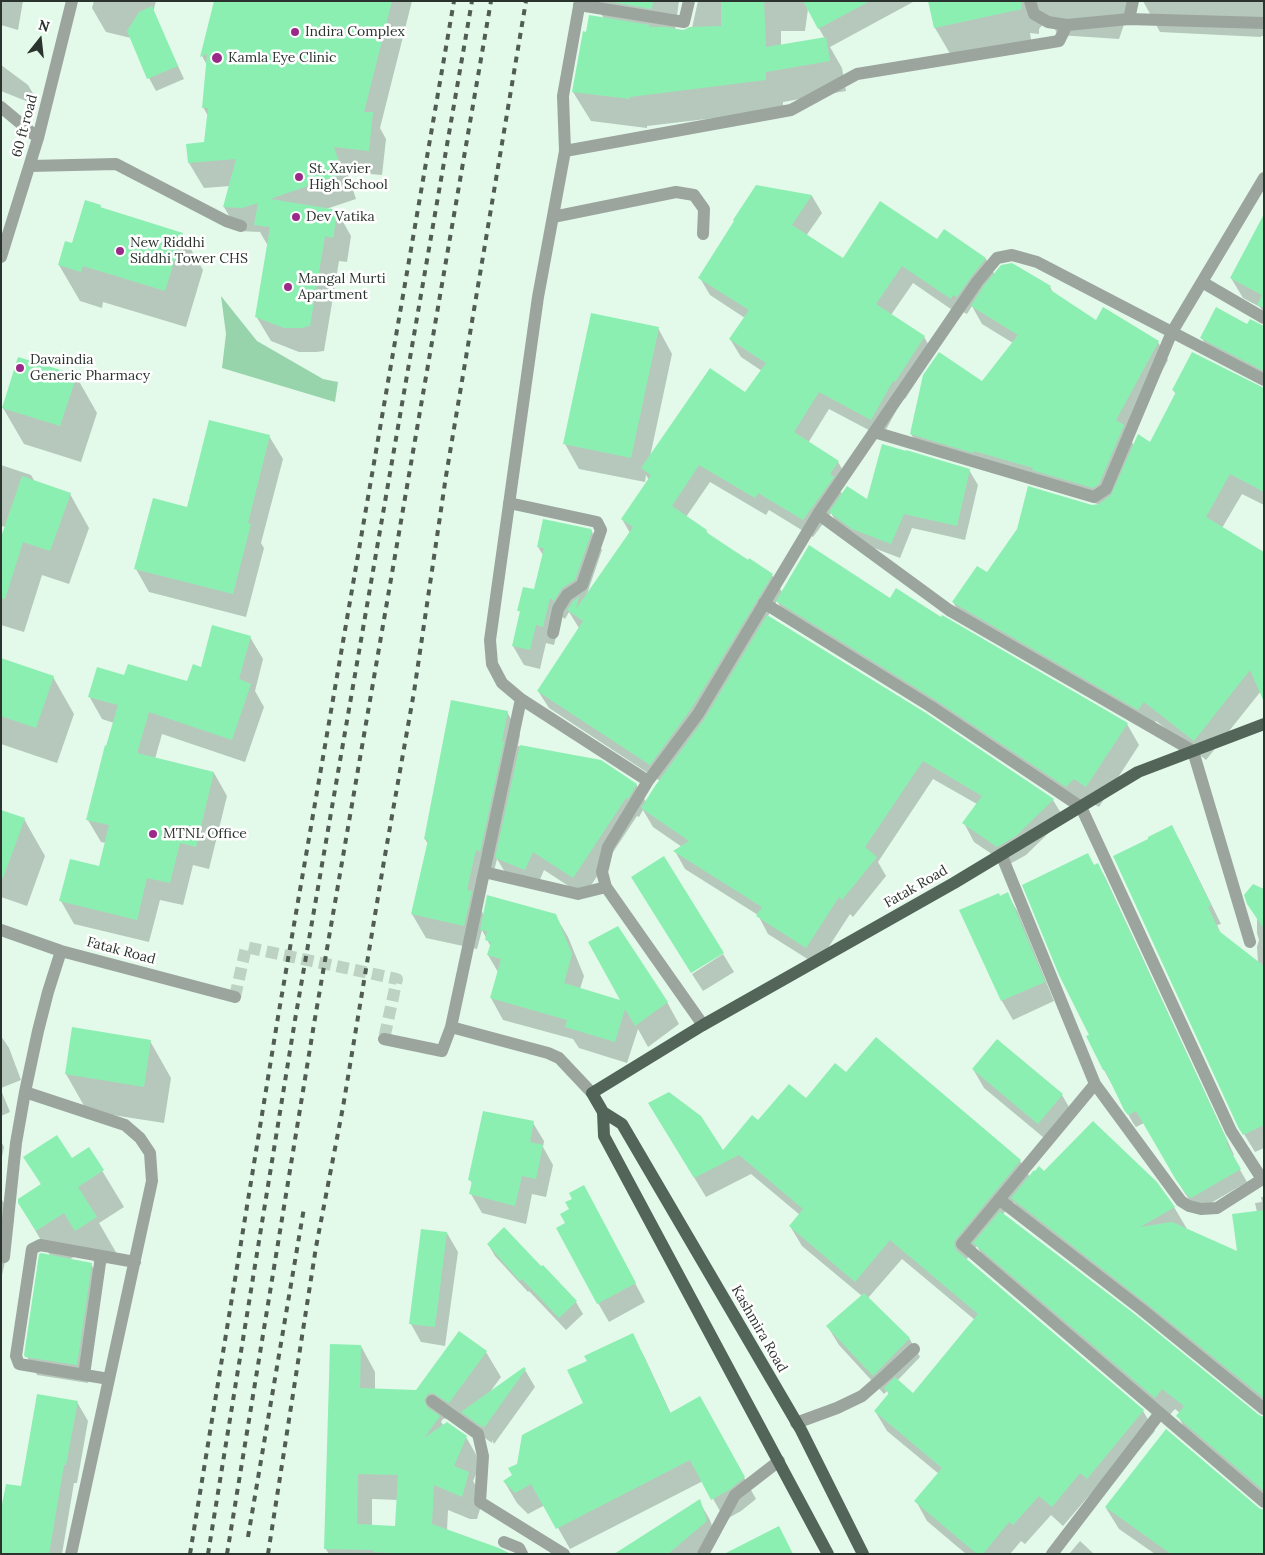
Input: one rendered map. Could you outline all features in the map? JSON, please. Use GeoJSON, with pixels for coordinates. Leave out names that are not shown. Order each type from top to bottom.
{"type":"FeatureCollection","features":[{"type":"Feature","properties":{"kind":"main road","name":"Fatak Road"},"geometry":{"type":"LineString","coordinates":[[592,1093],[703,1025],[954,883],[1138,772],[1264,724]]}},
{"type":"Feature","properties":{"kind":"main road"},"geometry":{"type":"LineString","coordinates":[[592,1093],[603,1112],[622,1124],[604,1136]]}},
{"type":"Feature","properties":{"kind":"main road"},"geometry":{"type":"LineString","coordinates":[[603,1112],[604,1136],[828,1554]]}},
{"type":"Feature","properties":{"kind":"main road","name":"Kashmira Road"},"geometry":{"type":"LineString","coordinates":[[622,1124],[796,1423],[863,1554]]}},
{"type":"Feature","properties":{"kind":"street","name":"60 ft road"},"geometry":{"type":"LineString","coordinates":[[1,257],[38,138],[72,1]]}},
{"type":"Feature","properties":{"kind":"street"},"geometry":{"type":"LineString","coordinates":[[648,781],[521,699],[502,682],[492,664],[490,640],[538,297],[565,151],[563,96],[580,3],[684,22],[689,1]]}},
{"type":"Feature","properties":{"kind":"street"},"geometry":{"type":"LineString","coordinates":[[1030,1],[1034,14],[1048,22],[1068,25],[1129,19],[1264,23]]}},
{"type":"Feature","properties":{"kind":"street"},"geometry":{"type":"LineString","coordinates":[[1129,19],[1133,1]]}},
{"type":"Feature","properties":{"kind":"street"},"geometry":{"type":"LineString","coordinates":[[565,151],[791,110],[857,74],[1059,42],[1068,25]]}},
{"type":"Feature","properties":{"kind":"street"},"geometry":{"type":"LineString","coordinates":[[1,106],[38,138]]}},
{"type":"Feature","properties":{"kind":"street"},"geometry":{"type":"LineString","coordinates":[[30,166],[116,164],[226,221],[241,226]]}},
{"type":"Feature","properties":{"kind":"street"},"geometry":{"type":"LineString","coordinates":[[874,432],[1094,497],[1106,489],[1172,332],[1260,193],[1264,178]]}},
{"type":"Feature","properties":{"kind":"street"},"geometry":{"type":"LineString","coordinates":[[553,217],[676,192],[694,196],[704,208],[704,234]]}},
{"type":"Feature","properties":{"kind":"street"},"geometry":{"type":"LineString","coordinates":[[703,1025],[606,887],[602,872],[608,847],[648,781],[698,714],[818,514],[977,282],[997,258],[1012,255],[1037,262],[1264,380]]}},
{"type":"Feature","properties":{"kind":"street"},"geometry":{"type":"LineString","coordinates":[[1202,282],[1264,318]]}},
{"type":"Feature","properties":{"kind":"street"},"geometry":{"type":"LineString","coordinates":[[509,504],[597,522],[601,530],[582,585],[567,595],[558,609],[553,633]]}},
{"type":"Feature","properties":{"kind":"street"},"geometry":{"type":"LineString","coordinates":[[818,514],[949,610],[1192,751],[1250,942]]}},
{"type":"Feature","properties":{"kind":"street"},"geometry":{"type":"LineString","coordinates":[[764,603],[930,706],[1081,806],[1231,1132],[1263,1178],[1217,1208],[1189,1206],[1181,1201],[1095,1084],[1001,854]]}},
{"type":"Feature","properties":{"kind":"street"},"geometry":{"type":"LineString","coordinates":[[384,1039],[442,1051],[451,1027],[521,699]]}},
{"type":"Feature","properties":{"kind":"street"},"geometry":{"type":"LineString","coordinates":[[484,872],[578,894],[606,887]]}},
{"type":"Feature","properties":{"kind":"street","name":"Fatak Road"},"geometry":{"type":"LineString","coordinates":[[1,930],[61,951],[235,997]]}},
{"type":"Feature","properties":{"kind":"street"},"geometry":{"type":"LineString","coordinates":[[3,1251],[16,1143],[25,1092],[45,1002],[61,951]]}},
{"type":"Feature","properties":{"kind":"street"},"geometry":{"type":"LineString","coordinates":[[451,1027],[548,1053],[559,1058],[592,1093]]}},
{"type":"Feature","properties":{"kind":"street"},"geometry":{"type":"LineString","coordinates":[[1095,1084],[962,1244],[1264,1502]]}},
{"type":"Feature","properties":{"kind":"street"},"geometry":{"type":"LineString","coordinates":[[25,1092],[125,1125],[140,1138],[150,1153],[152,1181],[70,1554]]}},
{"type":"Feature","properties":{"kind":"street"},"geometry":{"type":"LineString","coordinates":[[1000,1200],[1141,1309],[1264,1409]]}},
{"type":"Feature","properties":{"kind":"street"},"geometry":{"type":"LineString","coordinates":[[109,1379],[19,1364],[16,1356],[32,1249],[40,1245],[135,1262]]}},
{"type":"Feature","properties":{"kind":"street"},"geometry":{"type":"LineString","coordinates":[[84,1374],[101,1256]]}},
{"type":"Feature","properties":{"kind":"street"},"geometry":{"type":"LineString","coordinates":[[796,1423],[837,1408],[862,1396],[914,1349]]}},
{"type":"Feature","properties":{"kind":"street"},"geometry":{"type":"LineString","coordinates":[[432,1401],[478,1434],[483,1456],[480,1502],[564,1554]]}},
{"type":"Feature","properties":{"kind":"street"},"geometry":{"type":"LineString","coordinates":[[1052,1554],[1160,1413]]}},
{"type":"Feature","properties":{"kind":"street"},"geometry":{"type":"LineString","coordinates":[[703,1554],[735,1495],[779,1461]]}},
{"type":"Feature","properties":{"kind":"street"},"geometry":{"type":"LineString","coordinates":[[504,1542],[519,1548],[522,1554]]}},
{"type":"Feature","properties":{"kind":"green space"},"geometry":{"type":"Polygon","coordinates":[[[221,296],[257,341],[323,379],[338,382],[335,402],[222,368],[226,334],[221,296]]]}},
{"type":"Feature","properties":{"kind":"building"},"geometry":{"type":"Polygon","coordinates":[[[214,1],[392,1],[364,112],[373,112],[369,151],[334,147],[343,174],[270,199],[338,210],[333,238],[325,236],[310,326],[284,328],[255,317],[270,227],[254,225],[258,203],[242,208],[223,207],[236,159],[188,163],[186,144],[204,142],[208,108],[202,108],[207,54],[200,57],[214,1]]]}},
{"type":"Feature","properties":{"kind":"building"},"geometry":{"type":"Polygon","coordinates":[[[607,1],[653,1],[652,9],[607,1]]]}},
{"type":"Feature","properties":{"kind":"building"},"geometry":{"type":"Polygon","coordinates":[[[721,1],[764,1],[766,47],[826,37],[830,61],[766,72],[766,80],[630,97],[630,99],[572,92],[583,31],[586,32],[589,15],[650,25],[649,27],[683,30],[690,27],[721,26],[721,1]]]}},
{"type":"Feature","properties":{"kind":"building"},"geometry":{"type":"Polygon","coordinates":[[[803,1],[870,1],[818,29],[803,1]]]}},
{"type":"Feature","properties":{"kind":"building"},"geometry":{"type":"Polygon","coordinates":[[[928,1],[1021,1],[1022,9],[934,28],[928,1]]]}},
{"type":"Feature","properties":{"kind":"building"},"geometry":{"type":"Polygon","coordinates":[[[152,6],[178,66],[147,79],[127,31],[139,12],[152,6]]]}},
{"type":"Feature","properties":{"kind":"building"},"geometry":{"type":"Polygon","coordinates":[[[756,185],[812,195],[792,225],[843,258],[880,201],[937,239],[944,229],[986,258],[957,297],[953,295],[951,299],[902,266],[876,304],[925,336],[895,382],[893,381],[871,420],[819,392],[794,432],[839,461],[830,474],[834,477],[803,520],[758,493],[755,498],[699,465],[672,506],[707,530],[706,532],[773,574],[691,709],[650,765],[537,691],[583,621],[567,610],[573,601],[579,597],[576,609],[633,527],[621,519],[651,475],[641,468],[710,368],[745,392],[766,363],[729,339],[749,310],[698,278],[756,185]]]}},
{"type":"Feature","properties":{"kind":"building","name":"New Riddhi Siddhi Tower CHS"},"geometry":{"type":"Polygon","coordinates":[[[85,200],[101,205],[100,207],[183,233],[165,291],[83,266],[81,272],[58,265],[65,241],[72,243],[85,200]]]}},
{"type":"Feature","properties":{"kind":"building"},"geometry":{"type":"Polygon","coordinates":[[[1264,214],[1264,308],[1257,305],[1262,295],[1230,278],[1264,214]]]}},
{"type":"Feature","properties":{"kind":"building"},"geometry":{"type":"Polygon","coordinates":[[[1012,263],[1051,286],[1049,289],[1096,320],[1103,307],[1159,341],[1116,420],[1124,425],[1099,484],[1093,488],[1032,470],[1033,468],[974,451],[973,453],[910,434],[923,375],[939,352],[982,381],[1018,335],[971,306],[983,287],[1001,265],[1012,263]]]}},
{"type":"Feature","properties":{"kind":"building"},"geometry":{"type":"Polygon","coordinates":[[[1216,307],[1247,324],[1250,319],[1264,326],[1264,371],[1200,338],[1216,307]]]}},
{"type":"Feature","properties":{"kind":"building"},"geometry":{"type":"Polygon","coordinates":[[[591,313],[659,327],[631,458],[563,444],[591,313]]]}},
{"type":"Feature","properties":{"kind":"building"},"geometry":{"type":"Polygon","coordinates":[[[1192,352],[1264,388],[1264,492],[1230,474],[1206,517],[1264,552],[1264,702],[1250,670],[1194,741],[1144,702],[1138,710],[952,602],[977,566],[987,572],[1017,529],[1028,486],[1092,505],[1099,504],[1111,495],[1138,434],[1150,442],[1176,392],[1172,390],[1192,352]]]}},
{"type":"Feature","properties":{"kind":"building"},"geometry":{"type":"Polygon","coordinates":[[[18,357],[77,375],[60,426],[2,408],[18,357]]]}},
{"type":"Feature","properties":{"kind":"building"},"geometry":{"type":"Polygon","coordinates":[[[209,420],[270,435],[248,523],[251,524],[233,594],[134,569],[153,498],[187,507],[209,420]]]}},
{"type":"Feature","properties":{"kind":"building"},"geometry":{"type":"Polygon","coordinates":[[[882,444],[970,469],[957,526],[904,514],[891,544],[852,529],[829,512],[847,486],[867,499],[882,444]]]}},
{"type":"Feature","properties":{"kind":"building"},"geometry":{"type":"Polygon","coordinates":[[[22,476],[71,493],[50,551],[23,542],[5,599],[1,598],[1,537],[22,476]]]}},
{"type":"Feature","properties":{"kind":"building"},"geometry":{"type":"Polygon","coordinates":[[[543,519],[591,529],[592,531],[575,580],[562,588],[554,601],[550,598],[543,627],[536,625],[530,650],[512,646],[523,587],[534,589],[544,548],[537,547],[543,519]]]}},
{"type":"Feature","properties":{"kind":"building"},"geometry":{"type":"Polygon","coordinates":[[[809,545],[890,598],[896,588],[941,617],[942,615],[1128,723],[1086,787],[1074,779],[1066,787],[934,699],[776,601],[809,545]]]}},
{"type":"Feature","properties":{"kind":"building"},"geometry":{"type":"Polygon","coordinates":[[[767,615],[926,713],[1054,799],[1016,836],[997,847],[962,823],[982,796],[923,761],[865,847],[877,857],[842,900],[839,897],[806,948],[756,916],[762,907],[673,851],[689,841],[641,808],[705,718],[767,615]]]}},
{"type":"Feature","properties":{"kind":"building"},"geometry":{"type":"Polygon","coordinates":[[[212,625],[251,636],[239,679],[251,684],[232,740],[149,712],[137,753],[214,772],[196,847],[180,843],[170,883],[147,878],[137,920],[59,901],[70,859],[99,866],[109,825],[86,820],[105,745],[118,705],[88,697],[97,667],[124,675],[128,664],[187,681],[193,664],[201,667],[212,625]]]}},
{"type":"Feature","properties":{"kind":"building"},"geometry":{"type":"Polygon","coordinates":[[[1,658],[54,676],[36,728],[1,716],[1,658]]]}},
{"type":"Feature","properties":{"kind":"building"},"geometry":{"type":"Polygon","coordinates":[[[451,700],[508,711],[502,741],[504,741],[480,852],[476,850],[467,890],[472,891],[464,926],[411,914],[428,840],[424,839],[451,700]]]}},
{"type":"Feature","properties":{"kind":"building"},"geometry":{"type":"Polygon","coordinates":[[[520,745],[601,760],[637,784],[573,878],[533,852],[525,870],[495,858],[520,745]]]}},
{"type":"Feature","properties":{"kind":"building"},"geometry":{"type":"Polygon","coordinates":[[[1,810],[25,818],[3,878],[1,877],[1,810]]]}},
{"type":"Feature","properties":{"kind":"building"},"geometry":{"type":"Polygon","coordinates":[[[1172,825],[1211,905],[1208,907],[1219,931],[1264,966],[1264,1125],[1243,1135],[1113,856],[1172,825]]]}},
{"type":"Feature","properties":{"kind":"building"},"geometry":{"type":"Polygon","coordinates":[[[1088,853],[1094,865],[1098,863],[1228,1142],[1226,1143],[1241,1169],[1191,1198],[1176,1180],[1136,1111],[1128,1115],[1124,1110],[1086,1036],[1089,1035],[1059,975],[1022,885],[1088,853]]]}},
{"type":"Feature","properties":{"kind":"building"},"geometry":{"type":"Polygon","coordinates":[[[664,856],[724,953],[691,973],[631,877],[664,856]]]}},
{"type":"Feature","properties":{"kind":"building"},"geometry":{"type":"Polygon","coordinates":[[[1253,884],[1264,889],[1264,929],[1247,904],[1244,895],[1253,884]]]}},
{"type":"Feature","properties":{"kind":"building"},"geometry":{"type":"Polygon","coordinates":[[[1008,892],[1045,982],[1001,1001],[959,910],[999,893],[1000,896],[1008,892]]]}},
{"type":"Feature","properties":{"kind":"building"},"geometry":{"type":"Polygon","coordinates":[[[487,895],[556,914],[572,954],[564,983],[620,1000],[588,942],[618,926],[668,1002],[635,1026],[625,1009],[615,1042],[565,1027],[567,1020],[490,998],[501,959],[487,955],[491,942],[485,940],[487,931],[480,930],[487,895]]]}},
{"type":"Feature","properties":{"kind":"building"},"geometry":{"type":"Polygon","coordinates":[[[72,1027],[151,1040],[144,1087],[65,1074],[72,1027]]]}},
{"type":"Feature","properties":{"kind":"building"},"geometry":{"type":"Polygon","coordinates":[[[876,1037],[1021,1160],[956,1239],[954,1243],[956,1250],[1144,1410],[1087,1479],[1080,1473],[1052,1507],[1039,1496],[1013,1525],[1009,1522],[983,1554],[977,1554],[914,1501],[942,1468],[874,1411],[889,1393],[884,1388],[895,1377],[913,1393],[978,1314],[890,1240],[855,1282],[789,1226],[803,1209],[739,1155],[694,1178],[648,1103],[669,1092],[701,1116],[723,1150],[752,1115],[758,1120],[789,1084],[806,1098],[835,1063],[846,1072],[876,1037]]]}},
{"type":"Feature","properties":{"kind":"building"},"geometry":{"type":"Polygon","coordinates":[[[997,1039],[1063,1094],[1038,1124],[972,1069],[997,1039]]]}},
{"type":"Feature","properties":{"kind":"building"},"geometry":{"type":"Polygon","coordinates":[[[483,1111],[534,1121],[530,1142],[543,1145],[536,1179],[522,1176],[515,1206],[469,1194],[472,1181],[468,1180],[483,1111]]]}},
{"type":"Feature","properties":{"kind":"building"},"geometry":{"type":"Polygon","coordinates":[[[1093,1121],[1157,1182],[1175,1207],[1140,1227],[1172,1222],[1237,1251],[1232,1214],[1264,1210],[1264,1398],[1011,1198],[1034,1170],[1039,1166],[1044,1171],[1093,1121]]]}},
{"type":"Feature","properties":{"kind":"building"},"geometry":{"type":"Polygon","coordinates":[[[57,1135],[72,1158],[89,1147],[104,1170],[78,1187],[97,1217],[75,1231],[64,1213],[36,1231],[18,1203],[18,1199],[41,1184],[23,1157],[57,1135]]]}},
{"type":"Feature","properties":{"kind":"building"},"geometry":{"type":"Polygon","coordinates":[[[584,1185],[636,1283],[597,1304],[556,1228],[565,1223],[560,1214],[569,1209],[565,1202],[572,1199],[569,1193],[584,1185]]]}},
{"type":"Feature","properties":{"kind":"building"},"geometry":{"type":"Polygon","coordinates":[[[1000,1211],[1136,1315],[1259,1415],[1264,1417],[1264,1491],[1176,1416],[1184,1406],[1162,1389],[1155,1398],[973,1243],[1000,1211]]]}},
{"type":"Feature","properties":{"kind":"building"},"geometry":{"type":"Polygon","coordinates":[[[504,1227],[577,1301],[559,1318],[522,1279],[520,1281],[487,1244],[504,1227]]]}},
{"type":"Feature","properties":{"kind":"building"},"geometry":{"type":"Polygon","coordinates":[[[421,1229],[447,1232],[435,1327],[409,1324],[421,1229]]]}},
{"type":"Feature","properties":{"kind":"building"},"geometry":{"type":"Polygon","coordinates":[[[39,1254],[92,1263],[77,1365],[25,1357],[24,1355],[39,1254]]]}},
{"type":"Feature","properties":{"kind":"building"},"geometry":{"type":"Polygon","coordinates":[[[864,1293],[910,1338],[873,1376],[826,1326],[864,1293]]]}},
{"type":"Feature","properties":{"kind":"building"},"geometry":{"type":"Polygon","coordinates":[[[459,1331],[487,1351],[449,1403],[433,1393],[428,1394],[424,1400],[427,1407],[440,1416],[424,1438],[447,1422],[467,1436],[454,1466],[469,1472],[462,1497],[434,1485],[432,1524],[499,1548],[508,1554],[408,1554],[373,1552],[373,1550],[324,1549],[330,1344],[361,1345],[360,1388],[416,1390],[459,1331]],[[358,1474],[357,1524],[395,1526],[398,1475],[358,1474]]]}},
{"type":"Feature","properties":{"kind":"building"},"geometry":{"type":"Polygon","coordinates":[[[633,1333],[670,1413],[700,1396],[745,1477],[729,1490],[711,1500],[690,1460],[556,1529],[531,1484],[515,1493],[503,1481],[512,1475],[508,1468],[517,1464],[522,1435],[583,1403],[567,1370],[587,1361],[584,1356],[633,1333]]]}},
{"type":"Feature","properties":{"kind":"building"},"geometry":{"type":"Polygon","coordinates":[[[524,1367],[526,1369],[484,1428],[461,1412],[524,1367]]]}},
{"type":"Feature","properties":{"kind":"building"},"geometry":{"type":"Polygon","coordinates":[[[37,1394],[78,1401],[66,1465],[64,1465],[49,1554],[1,1554],[1,1509],[6,1484],[21,1486],[37,1394]]]}},
{"type":"Feature","properties":{"kind":"building"},"geometry":{"type":"Polygon","coordinates":[[[1166,1429],[1259,1508],[1264,1510],[1264,1554],[1171,1554],[1105,1507],[1166,1429]]]}},
{"type":"Feature","properties":{"kind":"building"},"geometry":{"type":"Polygon","coordinates":[[[700,1499],[707,1521],[668,1554],[614,1554],[700,1499]]]}},
{"type":"Feature","properties":{"kind":"building"},"geometry":{"type":"Polygon","coordinates":[[[779,1526],[793,1554],[724,1554],[779,1526]]]}},
{"type":"Feature","properties":{"kind":"tunnel"},"geometry":{"type":"LineString","coordinates":[[235,997],[246,947],[397,979],[384,1039]]}},
{"type":"Feature","properties":{"kind":"railway"},"geometry":{"type":"LineString","coordinates":[[190,1554],[278,1017],[454,1]]}},
{"type":"Feature","properties":{"kind":"railway"},"geometry":{"type":"LineString","coordinates":[[208,1554],[295,1020],[472,1]]}},
{"type":"Feature","properties":{"kind":"railway"},"geometry":{"type":"LineString","coordinates":[[227,1554],[314,1024],[491,1]]}},
{"type":"Feature","properties":{"kind":"railway"},"geometry":{"type":"LineString","coordinates":[[268,1554],[316,1247],[343,1107],[414,692],[446,476],[526,1]]}},
{"type":"Feature","properties":{"kind":"railway"},"geometry":{"type":"LineString","coordinates":[[248,1537],[304,1208]]}},
{"type":"Feature","properties":{"kind":"place","name":"Indira Complex"},"geometry":{"type":"Point","coordinates":[295,32]}},
{"type":"Feature","properties":{"kind":"place","name":"Kamla Eye Clinic"},"geometry":{"type":"Point","coordinates":[217,58]}},
{"type":"Feature","properties":{"kind":"place","name":"St. Xavier High School"},"geometry":{"type":"Point","coordinates":[299,177]}},
{"type":"Feature","properties":{"kind":"place","name":"Dev Vatika"},"geometry":{"type":"Point","coordinates":[296,217]}},
{"type":"Feature","properties":{"kind":"place","name":"New Riddhi Siddhi Tower CHS"},"geometry":{"type":"Point","coordinates":[120,251]}},
{"type":"Feature","properties":{"kind":"place","name":"Mangal Murti Apartment"},"geometry":{"type":"Point","coordinates":[288,287]}},
{"type":"Feature","properties":{"kind":"place","name":"Davaindia Generic Pharmacy"},"geometry":{"type":"Point","coordinates":[20,368]}},
{"type":"Feature","properties":{"kind":"place","name":"MTNL Office"},"geometry":{"type":"Point","coordinates":[153,834]}}]}
